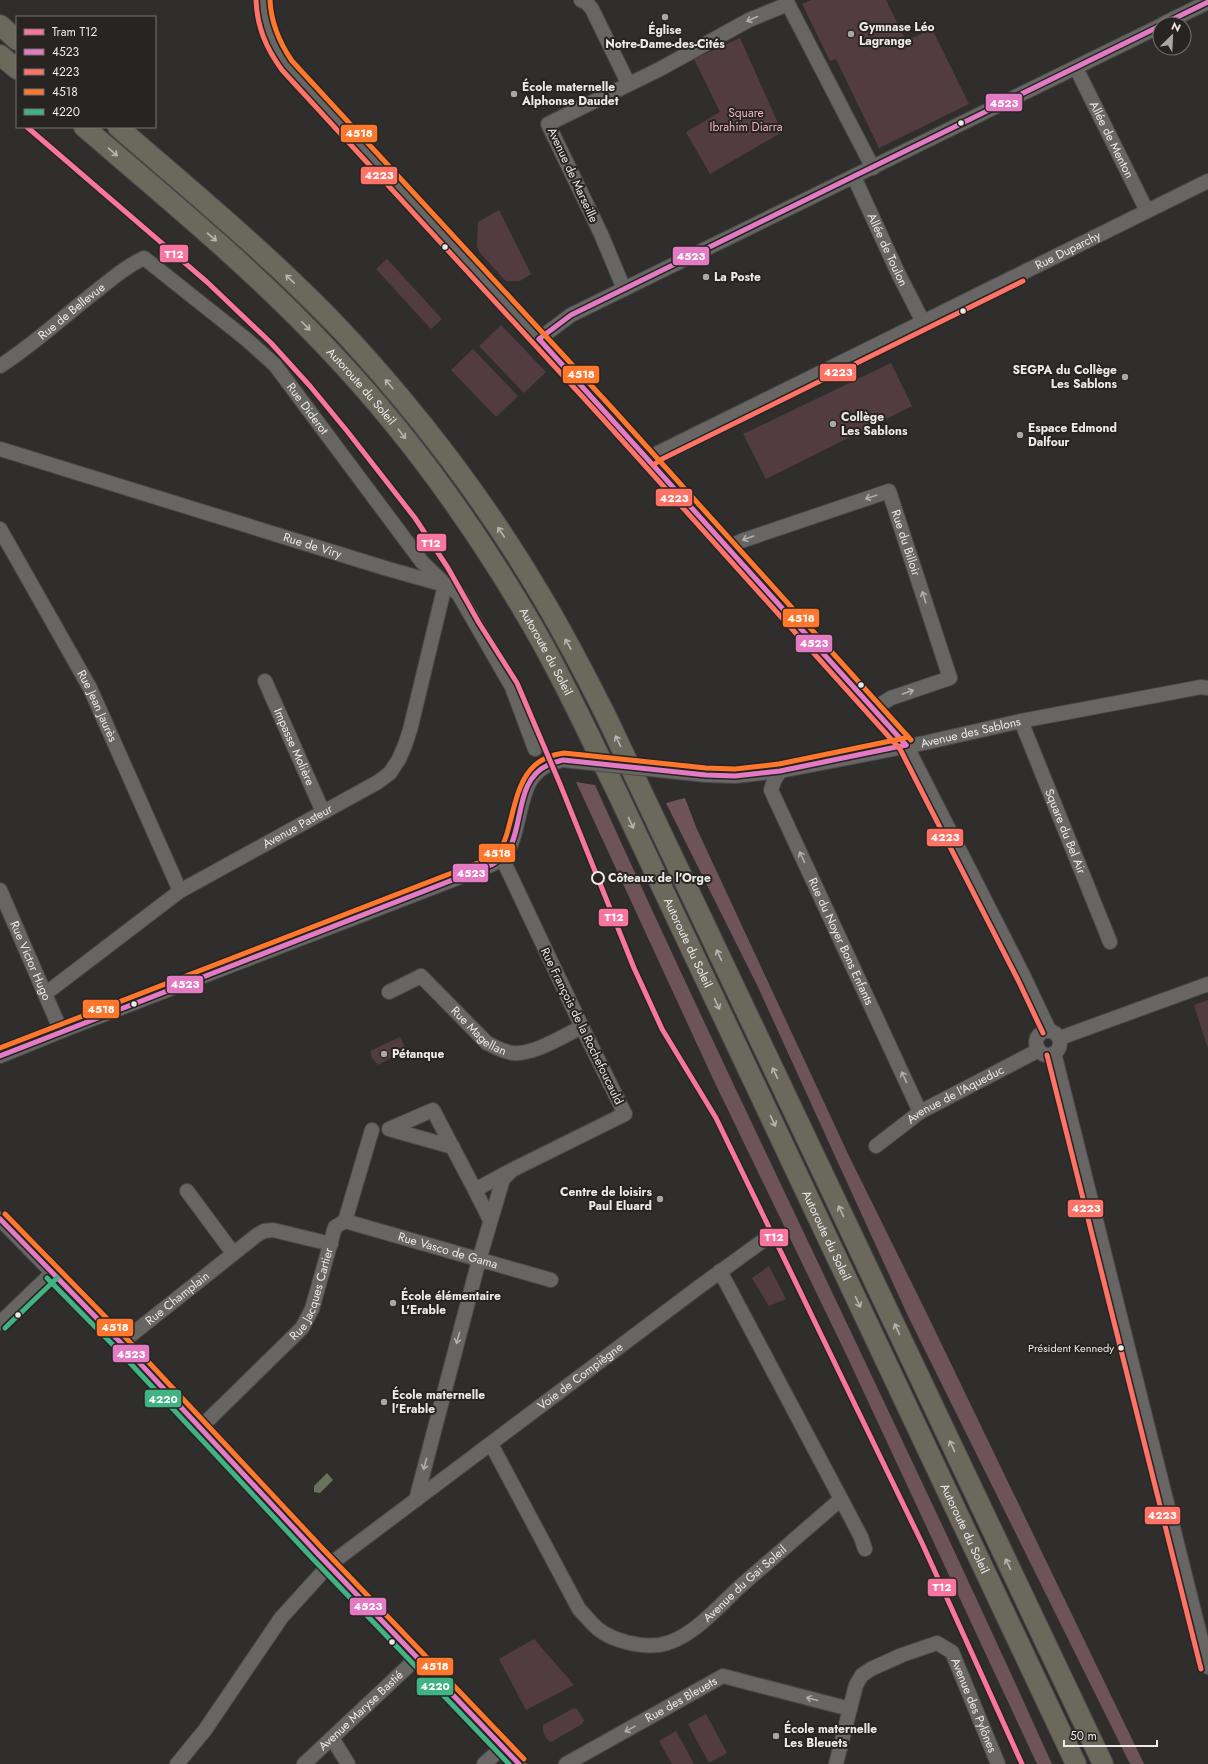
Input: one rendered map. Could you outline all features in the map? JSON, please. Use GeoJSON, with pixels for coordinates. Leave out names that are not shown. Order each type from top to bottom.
{"type":"FeatureCollection","features":[{"type":"Feature","properties":{"kind":"highway"},"geometry":{"type":"LineString","coordinates":[[0,25],[16,39]]}},
{"type":"Feature","properties":{"kind":"highway"},"geometry":{"type":"LineString","coordinates":[[0,55],[16,68]]}},
{"type":"Feature","properties":{"kind":"highway","name":"Autoroute du Soleil"},"geometry":{"type":"LineString","coordinates":[[85,128],[243,265],[330,351],[395,425],[430,470],[463,516],[522,608],[548,653],[608,774],[1076,1764]]}},
{"type":"Feature","properties":{"kind":"highway","name":"Autoroute du Soleil"},"geometry":{"type":"LineString","coordinates":[[119,128],[274,262],[350,339],[417,417],[450,459],[480,500],[543,598],[606,716],[1104,1764]]}},
{"type":"Feature","properties":{"kind":"highway"},"geometry":{"type":"LineString","coordinates":[[1025,1599],[1114,1764]]}},
{"type":"Feature","properties":{"kind":"street"},"geometry":{"type":"LineString","coordinates":[[263,0],[265,24],[270,40],[286,65],[649,459],[906,745],[1024,976],[1054,1034],[1060,1046],[1054,1053],[1048,1054],[1040,1050],[1037,1046],[1037,1039],[1041,1033],[1054,1034],[1208,984]]}},
{"type":"Feature","properties":{"kind":"street"},"geometry":{"type":"LineString","coordinates":[[581,0],[587,3],[592,9],[628,83]]}},
{"type":"Feature","properties":{"kind":"street"},"geometry":{"type":"LineString","coordinates":[[1179,16],[1208,2]]}},
{"type":"Feature","properties":{"kind":"street","name":"Avenue de Marseille"},"geometry":{"type":"LineString","coordinates":[[624,289],[601,234],[548,124],[660,68],[749,20],[788,4],[873,168]]}},
{"type":"Feature","properties":{"kind":"street"},"geometry":{"type":"LineString","coordinates":[[539,339],[571,315],[1152,30]]}},
{"type":"Feature","properties":{"kind":"street","name":"Allée de Menton"},"geometry":{"type":"LineString","coordinates":[[1076,68],[1147,212]]}},
{"type":"Feature","properties":{"kind":"street","name":"Allée de Toulon"},"geometry":{"type":"LineString","coordinates":[[854,177],[899,275],[923,322]]}},
{"type":"Feature","properties":{"kind":"street","name":"Rue Duparchy"},"geometry":{"type":"LineString","coordinates":[[649,459],[658,453],[1208,181]]}},
{"type":"Feature","properties":{"kind":"street","name":"Rue de Bellevue"},"geometry":{"type":"LineString","coordinates":[[0,366],[19,354],[70,311],[131,264],[144,258]]}},
{"type":"Feature","properties":{"kind":"street","name":"Rue Diderot"},"geometry":{"type":"LineString","coordinates":[[144,258],[246,339],[275,365],[422,562],[445,585]]}},
{"type":"Feature","properties":{"kind":"street","name":"Rue de Viry"},"geometry":{"type":"LineString","coordinates":[[0,450],[388,569],[445,585],[458,593],[512,686],[535,748]]}},
{"type":"Feature","properties":{"kind":"street","name":"Rue du Billoir"},"geometry":{"type":"LineString","coordinates":[[728,547],[744,540],[889,491],[950,678],[891,698],[873,708]]}},
{"type":"Feature","properties":{"kind":"street","name":"Rue Jean Jaurès"},"geometry":{"type":"LineString","coordinates":[[0,529],[90,688],[180,891]]}},
{"type":"Feature","properties":{"kind":"street","name":"Avenue Pasteur"},"geometry":{"type":"LineString","coordinates":[[45,994],[180,891],[378,782],[390,773],[399,759],[410,730],[445,585]]}},
{"type":"Feature","properties":{"kind":"street","name":"Impasse Molière"},"geometry":{"type":"LineString","coordinates":[[265,682],[323,812]]}},
{"type":"Feature","properties":{"kind":"street","name":"Avenue des Sablons"},"geometry":{"type":"LineString","coordinates":[[502,858],[509,849],[520,807],[528,785],[536,774],[543,768],[551,763],[563,760],[706,775],[735,776],[780,771],[1206,684]]}},
{"type":"Feature","properties":{"kind":"street","name":"Square du Bel Air"},"geometry":{"type":"LineString","coordinates":[[1021,722],[1110,942]]}},
{"type":"Feature","properties":{"kind":"street","name":"Rue du Noyer Bons Enfants"},"geometry":{"type":"LineString","coordinates":[[780,771],[771,790],[920,1112]]}},
{"type":"Feature","properties":{"kind":"street"},"geometry":{"type":"LineString","coordinates":[[0,1056],[61,1031],[491,866],[502,858]]}},
{"type":"Feature","properties":{"kind":"street","name":"Rue François de la Rochefoucauld"},"geometry":{"type":"LineString","coordinates":[[416,1500],[478,1260],[503,1179],[512,1170],[625,1114],[502,858]]}},
{"type":"Feature","properties":{"kind":"street","name":"Rue Victor Hugo"},"geometry":{"type":"LineString","coordinates":[[0,890],[61,1031]]}},
{"type":"Feature","properties":{"kind":"street","name":"Rue Magellan"},"geometry":{"type":"LineString","coordinates":[[389,992],[421,976],[487,1043],[512,1053],[525,1053],[582,1027]]}},
{"type":"Feature","properties":{"kind":"street","name":"Avenue de l'Aqueduc"},"geometry":{"type":"LineString","coordinates":[[876,1146],[920,1112],[1040,1050]]}},
{"type":"Feature","properties":{"kind":"street"},"geometry":{"type":"LineString","coordinates":[[1054,1053],[1208,1667]]}},
{"type":"Feature","properties":{"kind":"street","name":"Rue Jacques Cartier"},"geometry":{"type":"LineString","coordinates":[[200,1428],[302,1328],[312,1309],[335,1227],[345,1221],[372,1130]]}},
{"type":"Feature","properties":{"kind":"street"},"geometry":{"type":"LineString","coordinates":[[452,1147],[490,1220]]}},
{"type":"Feature","properties":{"kind":"street"},"geometry":{"type":"LineString","coordinates":[[475,1190],[512,1170]]}},
{"type":"Feature","properties":{"kind":"street"},"geometry":{"type":"LineString","coordinates":[[187,1191],[233,1253]]}},
{"type":"Feature","properties":{"kind":"street"},"geometry":{"type":"LineString","coordinates":[[0,1219],[121,1343],[329,1565],[519,1764]]}},
{"type":"Feature","properties":{"kind":"street","name":"Rue Vasco de Gama"},"geometry":{"type":"LineString","coordinates":[[345,1221],[552,1280]]}},
{"type":"Feature","properties":{"kind":"street","name":"Rue Champlain"},"geometry":{"type":"LineString","coordinates":[[121,1343],[233,1253],[264,1231],[273,1230],[331,1244]]}},
{"type":"Feature","properties":{"kind":"street","name":"Voie de Compiègne"},"geometry":{"type":"LineString","coordinates":[[176,1764],[205,1730],[272,1630],[329,1565],[720,1271],[764,1240]]}},
{"type":"Feature","properties":{"kind":"street"},"geometry":{"type":"LineString","coordinates":[[720,1271],[861,1537],[865,1549]]}},
{"type":"Feature","properties":{"kind":"street"},"geometry":{"type":"LineString","coordinates":[[0,1323],[52,1273]]}},
{"type":"Feature","properties":{"kind":"street","name":"Avenue du Gai Soleil"},"geometry":{"type":"LineString","coordinates":[[491,1444],[579,1609],[598,1629],[620,1640],[641,1644],[658,1645],[676,1640],[711,1616],[735,1591],[841,1499]]}},
{"type":"Feature","properties":{"kind":"street","name":"Avenue des Pylônes"},"geometry":{"type":"LineString","coordinates":[[836,1764],[856,1686],[862,1675],[902,1655],[937,1643],[952,1652],[998,1764]]}},
{"type":"Feature","properties":{"kind":"street","name":"Avenue Maryse Bastié"},"geometry":{"type":"LineString","coordinates":[[304,1764],[418,1657]]}},
{"type":"Feature","properties":{"kind":"street","name":"Rue des Bleuets"},"geometry":{"type":"LineString","coordinates":[[566,1764],[724,1676],[850,1709]]}},
{"type":"Feature","properties":{"kind":"street"},"geometry":{"type":"LineString","coordinates":[[332,1738],[348,1764]]}},
{"type":"Feature","properties":{"kind":"street"},"geometry":{"type":"LineString","coordinates":[[484,1764],[503,1747]]}},
{"type":"Feature","properties":{"kind":"green space"},"geometry":{"type":"Polygon","coordinates":[[[811,0],[886,0],[906,41],[932,29],[969,104],[879,148],[836,59],[830,61],[802,4],[811,0]]]}},
{"type":"Feature","properties":{"kind":"green space","name":"Square Ibrahim Diarra"},"geometry":{"type":"Polygon","coordinates":[[[740,38],[782,132],[710,174],[686,132],[720,112],[694,59],[740,38]]]}},
{"type":"Feature","properties":{"kind":"green space"},"geometry":{"type":"Polygon","coordinates":[[[499,210],[531,274],[520,281],[506,281],[481,254],[477,247],[478,222],[499,210]]]}},
{"type":"Feature","properties":{"kind":"green space"},"geometry":{"type":"Polygon","coordinates":[[[387,259],[442,319],[431,329],[376,269],[387,259]]]}},
{"type":"Feature","properties":{"kind":"green space"},"geometry":{"type":"Polygon","coordinates":[[[501,325],[546,372],[524,393],[479,346],[501,325]]]}},
{"type":"Feature","properties":{"kind":"green space"},"geometry":{"type":"Polygon","coordinates":[[[473,349],[518,396],[496,417],[451,370],[473,349]]]}},
{"type":"Feature","properties":{"kind":"green space"},"geometry":{"type":"Polygon","coordinates":[[[891,363],[912,406],[766,479],[743,434],[891,363]]]}},
{"type":"Feature","properties":{"kind":"green space"},"geometry":{"type":"Polygon","coordinates":[[[1208,1000],[1208,1049],[1194,1005],[1208,1000]]]}},
{"type":"Feature","properties":{"kind":"green space","name":"Pétanque"},"geometry":{"type":"Polygon","coordinates":[[[400,1037],[406,1049],[378,1065],[372,1058],[370,1051],[400,1037]]]}},
{"type":"Feature","properties":{"kind":"green space"},"geometry":{"type":"Polygon","coordinates":[[[769,1266],[786,1299],[769,1306],[752,1278],[769,1266]]]}},
{"type":"Feature","properties":{"kind":"green space"},"geometry":{"type":"Polygon","coordinates":[[[534,1639],[574,1685],[526,1710],[499,1659],[534,1639]]]}},
{"type":"Feature","properties":{"kind":"green space"},"geometry":{"type":"Polygon","coordinates":[[[574,1708],[577,1709],[584,1720],[582,1724],[551,1742],[549,1741],[544,1735],[543,1725],[574,1708]]]}},
{"type":"Feature","properties":{"kind":"green space"},"geometry":{"type":"Polygon","coordinates":[[[706,1714],[727,1753],[709,1763],[688,1724],[706,1714]]]}},
{"type":"Feature","properties":{"kind":"green space"},"geometry":{"type":"Polygon","coordinates":[[[676,1731],[694,1764],[672,1764],[659,1741],[676,1731]]]}},
{"type":"Feature","properties":{"kind":"shaded area"},"geometry":{"type":"Polygon","coordinates":[[[576,782],[595,785],[708,1030],[939,1518],[1052,1764],[1037,1764],[845,1352],[714,1081],[576,782]]]}},
{"type":"Feature","properties":{"kind":"shaded area"},"geometry":{"type":"Polygon","coordinates":[[[685,798],[696,827],[849,1156],[927,1314],[1144,1764],[1130,1764],[908,1316],[757,985],[666,803],[685,798]]]}},
{"type":"Feature","properties":{"kind":"shaded area"},"geometry":{"type":"Polygon","coordinates":[[[327,1473],[333,1480],[320,1493],[314,1492],[314,1486],[327,1473]]]}},
{"type":"Feature","properties":{"kind":"tram line","name":"T12"},"geometry":{"type":"LineString","coordinates":[[28,128],[207,282],[271,343],[310,386],[347,431],[415,518],[448,568],[479,623],[517,683],[560,784],[634,968],[662,1029],[716,1118],[922,1543],[1022,1764]]}},
{"type":"Feature","properties":{"kind":"transit line","name":"4223"},"geometry":{"type":"LineString","coordinates":[[256,0],[258,19],[263,37],[271,54],[282,70],[602,418],[900,749],[1018,980],[1043,1033]]}},
{"type":"Feature","properties":{"kind":"transit line","name":"4518"},"geometry":{"type":"LineString","coordinates":[[270,0],[276,32],[292,61],[612,408],[911,740]]}},
{"type":"Feature","properties":{"kind":"transit line","name":"4523"},"geometry":{"type":"LineString","coordinates":[[1179,16],[1208,2]]}},
{"type":"Feature","properties":{"kind":"transit line","name":"4523"},"geometry":{"type":"LineString","coordinates":[[539,339],[571,315],[1152,30]]}},
{"type":"Feature","properties":{"kind":"transit line","name":"4223"},"geometry":{"type":"LineString","coordinates":[[653,465],[662,459],[1023,281]]}},
{"type":"Feature","properties":{"kind":"transit line","name":"4523"},"geometry":{"type":"LineString","coordinates":[[539,339],[906,745]]}},
{"type":"Feature","properties":{"kind":"transit line","name":"4518"},"geometry":{"type":"LineString","coordinates":[[0,1048],[488,859],[502,847],[505,841],[515,801],[524,779],[539,762],[550,756],[564,753],[706,768],[735,769],[779,764],[905,738]]}},
{"type":"Feature","properties":{"kind":"transit line","name":"4523"},"geometry":{"type":"LineString","coordinates":[[0,1056],[491,865],[504,856],[508,851],[513,840],[525,792],[530,781],[537,772],[556,762],[563,760],[706,775],[735,776],[780,771],[906,745]]}},
{"type":"Feature","properties":{"kind":"transit line","name":"4223"},"geometry":{"type":"LineString","coordinates":[[1047,1055],[1201,1669]]}},
{"type":"Feature","properties":{"kind":"transit line","name":"4518"},"geometry":{"type":"LineString","coordinates":[[5,1214],[126,1338],[323,1549],[524,1759]]}},
{"type":"Feature","properties":{"kind":"transit line","name":"4523"},"geometry":{"type":"LineString","coordinates":[[0,1219],[121,1343],[318,1554],[519,1764]]}},
{"type":"Feature","properties":{"kind":"transit line","name":"4220"},"geometry":{"type":"LineString","coordinates":[[47,1278],[116,1348],[313,1559],[509,1764]]}},
{"type":"Feature","properties":{"kind":"transit line","name":"4220"},"geometry":{"type":"LineString","coordinates":[[5,1328],[57,1278]]}},
{"type":"Feature","properties":{"kind":"place","name":"Église Notre-Dame-des-Cités"},"geometry":{"type":"Point","coordinates":[665,17]}},
{"type":"Feature","properties":{"kind":"place","name":"Gymnase Léo Lagrange"},"geometry":{"type":"Point","coordinates":[851,34]}},
{"type":"Feature","properties":{"kind":"place","name":"École maternelle Alphonse Daudet"},"geometry":{"type":"Point","coordinates":[514,94]}},
{"type":"Feature","properties":{"kind":"place","name":"La Poste"},"geometry":{"type":"Point","coordinates":[706,277]}},
{"type":"Feature","properties":{"kind":"place","name":"SEGPA du Collège Les Sablons"},"geometry":{"type":"Point","coordinates":[1125,377]}},
{"type":"Feature","properties":{"kind":"place","name":"Collège Les Sablons"},"geometry":{"type":"Point","coordinates":[833,424]}},
{"type":"Feature","properties":{"kind":"place","name":"Espace Edmond Dalfour"},"geometry":{"type":"Point","coordinates":[1020,435]}},
{"type":"Feature","properties":{"kind":"place","name":"Côteaux de l'Orge"},"geometry":{"type":"Point","coordinates":[598,878]}},
{"type":"Feature","properties":{"kind":"place","name":"Pétanque"},"geometry":{"type":"Point","coordinates":[384,1054]}},
{"type":"Feature","properties":{"kind":"place","name":"Centre de loisirs Paul Eluard"},"geometry":{"type":"Point","coordinates":[660,1199]}},
{"type":"Feature","properties":{"kind":"place","name":"École élémentaire L'Erable"},"geometry":{"type":"Point","coordinates":[393,1303]}},
{"type":"Feature","properties":{"kind":"place","name":"Président Kennedy"},"geometry":{"type":"Point","coordinates":[1121,1348]}},
{"type":"Feature","properties":{"kind":"place","name":"École maternelle l'Erable"},"geometry":{"type":"Point","coordinates":[384,1402]}},
{"type":"Feature","properties":{"kind":"place","name":"École maternelle Les Bleuets"},"geometry":{"type":"Point","coordinates":[776,1736]}}]}
